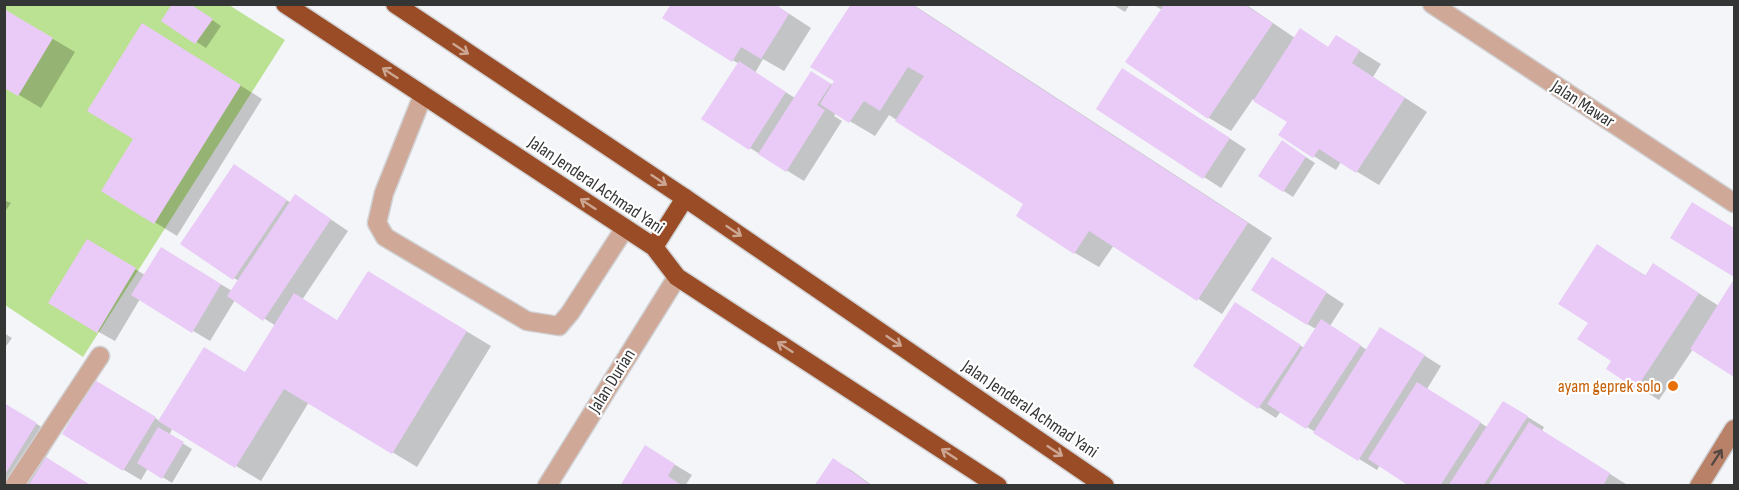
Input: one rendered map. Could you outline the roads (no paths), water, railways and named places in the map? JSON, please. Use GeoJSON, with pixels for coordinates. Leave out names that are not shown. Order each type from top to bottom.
{"type":"FeatureCollection","features":[{"type":"Feature","properties":{"kind":"highway","name":"Jalan Jenderal Achmad Yani"},"geometry":{"type":"LineString","coordinates":[[285,4],[654,247],[677,277],[998,486]]}},
{"type":"Feature","properties":{"kind":"highway","name":"Jalan Jenderal Achmad Yani"},"geometry":{"type":"LineString","coordinates":[[395,4],[685,198],[1105,486]]}},
{"type":"Feature","properties":{"kind":"highway"},"geometry":{"type":"LineString","coordinates":[[654,247],[685,198]]}},
{"type":"Feature","properties":{"kind":"street","name":"Jalan Mawar"},"geometry":{"type":"LineString","coordinates":[[1432,4],[1734,203]]}},
{"type":"Feature","properties":{"kind":"street"},"geometry":{"type":"LineString","coordinates":[[423,95],[384,193],[377,224],[386,237],[527,321],[559,326],[570,313],[625,228]]}},
{"type":"Feature","properties":{"kind":"street","name":"Jalan Durian"},"geometry":{"type":"LineString","coordinates":[[547,486],[677,277]]}},
{"type":"Feature","properties":{"kind":"street"},"geometry":{"type":"LineString","coordinates":[[14,486],[100,356]]}},
{"type":"Feature","properties":{"kind":"street"},"geometry":{"type":"LineString","coordinates":[[1699,486],[1734,429]]}},
{"type":"Feature","properties":{"kind":"place","name":"ayam geprek solo"},"geometry":{"type":"Point","coordinates":[1673,386]}}]}
